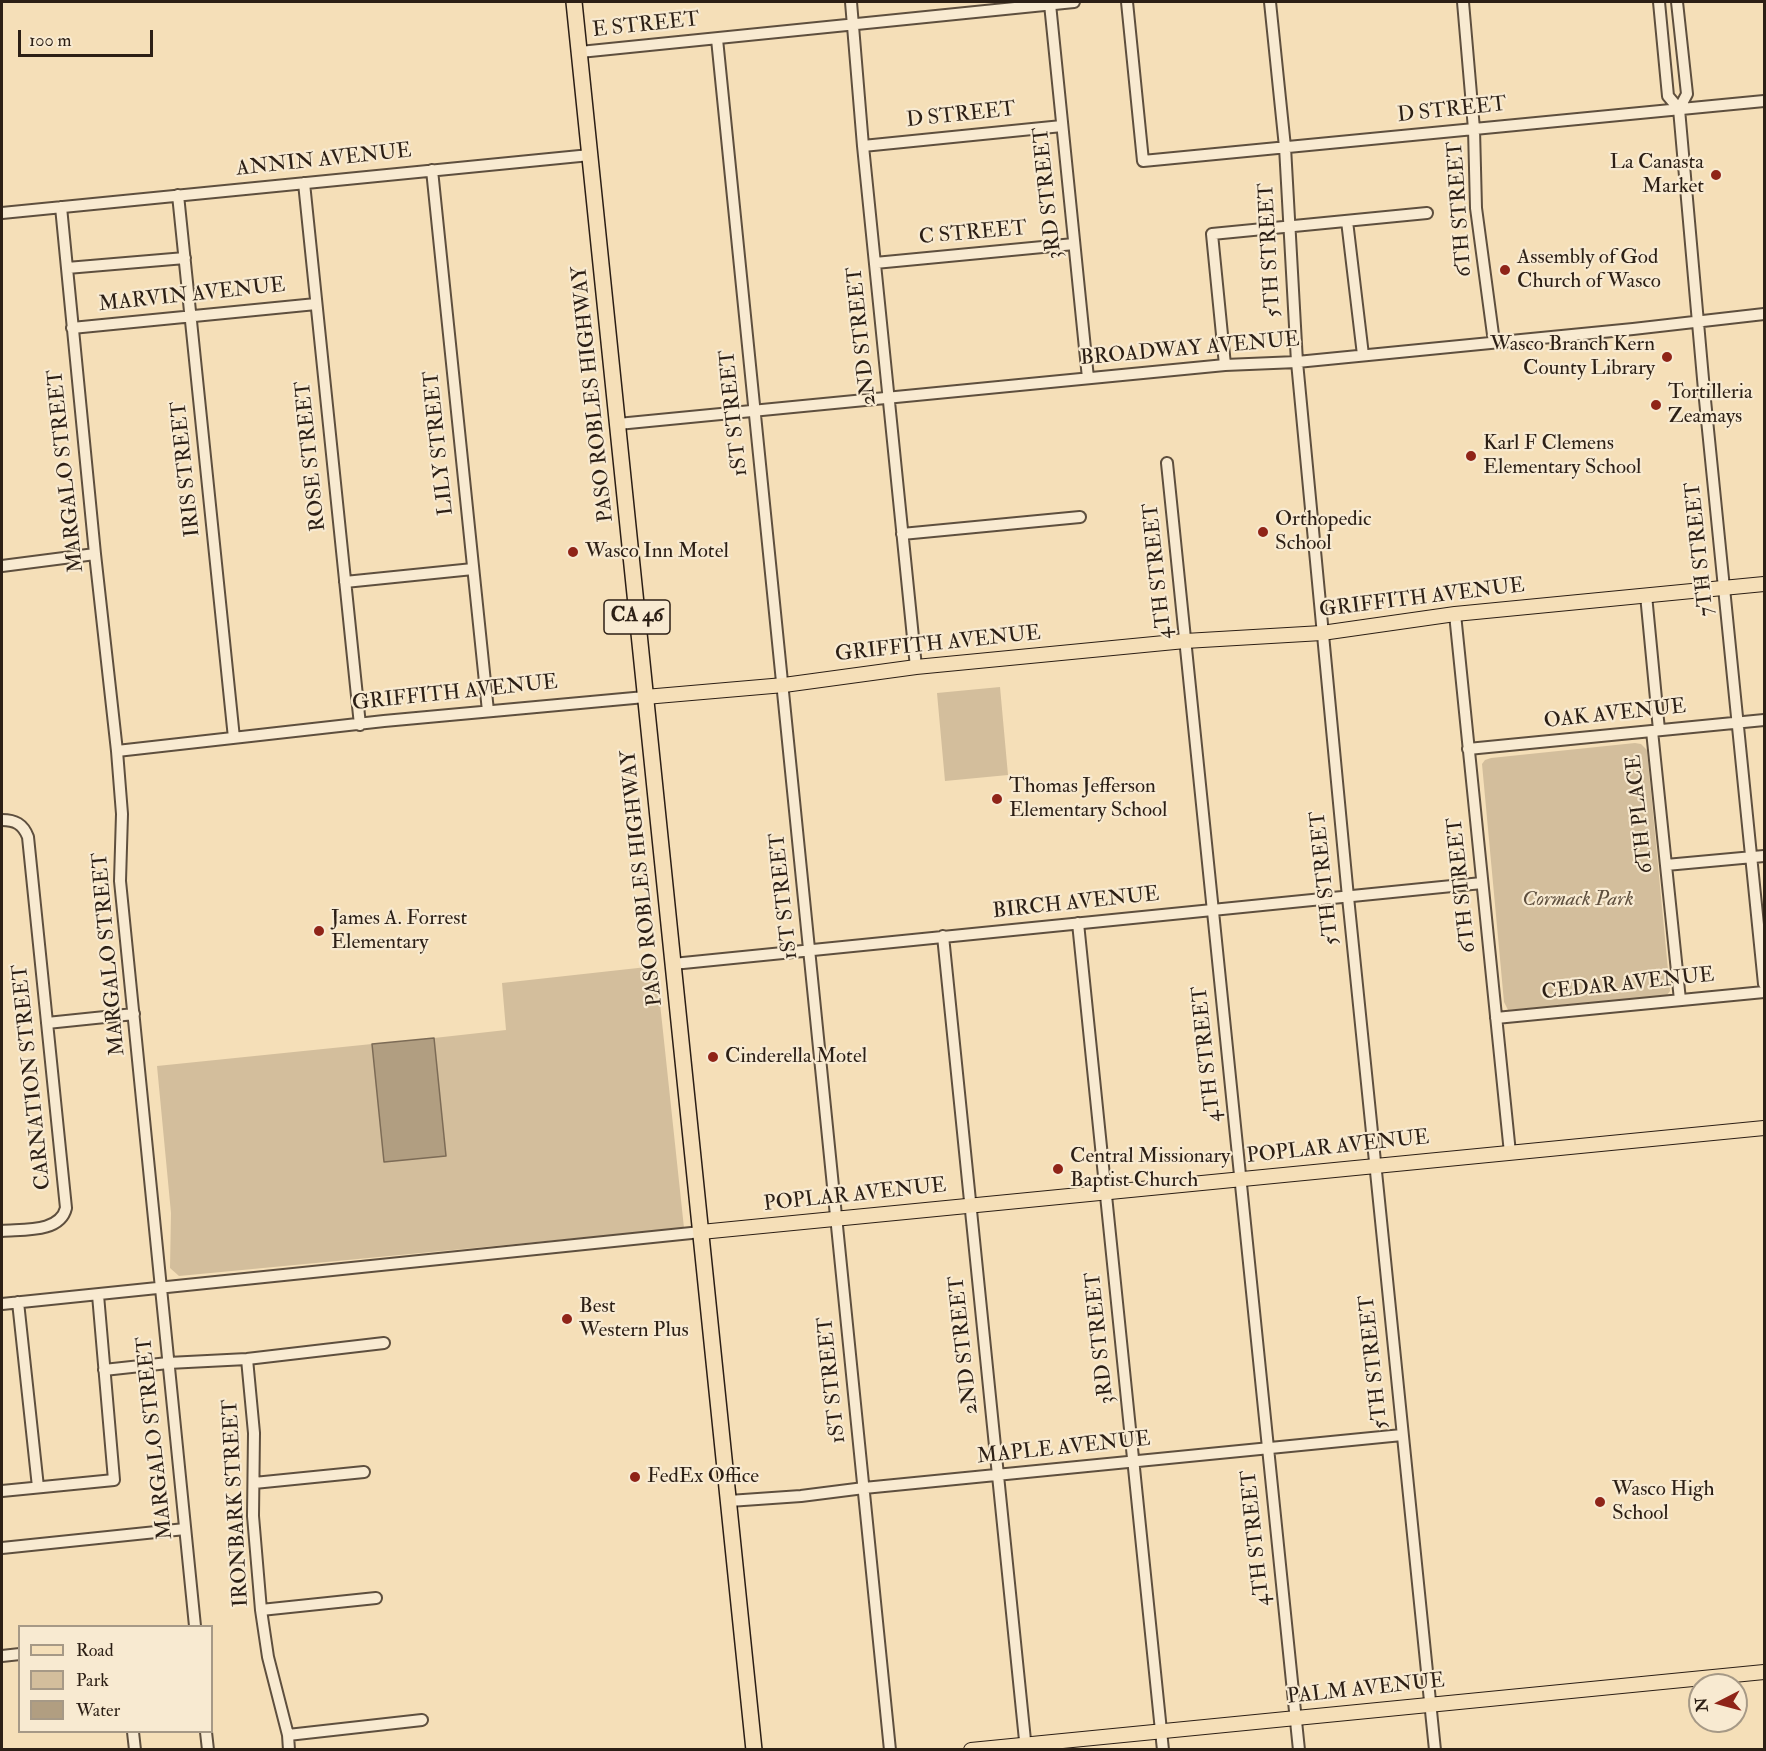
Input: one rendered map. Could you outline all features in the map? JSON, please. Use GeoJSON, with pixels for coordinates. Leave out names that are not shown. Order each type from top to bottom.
{"type":"FeatureCollection","features":[{"type":"Feature","properties":{"kind":"highway","name":"PASO ROBLES HIGHWAY"},"geometry":{"type":"LineString","coordinates":[[574,2],[754,1749]]}},
{"type":"Feature","properties":{"kind":"main road","name":"GRIFFITH AVENUE"},"geometry":{"type":"LineString","coordinates":[[645,697],[784,685],[916,667],[1185,641],[1323,633],[1455,614],[1764,584]]}},
{"type":"Feature","properties":{"kind":"main road","name":"POPLAR AVENUE"},"geometry":{"type":"LineString","coordinates":[[701,1232],[1764,1128]]}},
{"type":"Feature","properties":{"kind":"main road","name":"PALM AVENUE"},"geometry":{"type":"LineString","coordinates":[[972,1749],[1026,1747],[1161,1731],[1764,1672]]}},
{"type":"Feature","properties":{"kind":"street","name":"2ND STREET"},"geometry":{"type":"LineString","coordinates":[[851,2],[863,146],[916,667]]}},
{"type":"Feature","properties":{"kind":"street","name":"E STREET"},"geometry":{"type":"LineString","coordinates":[[580,52],[1074,2]]}},
{"type":"Feature","properties":{"kind":"street","name":"D STREET"},"geometry":{"type":"LineString","coordinates":[[1127,2],[1143,161],[1764,100]]}},
{"type":"Feature","properties":{"kind":"street","name":"5TH STREET"},"geometry":{"type":"LineString","coordinates":[[1270,2],[1285,147],[1297,362],[1348,897],[1435,1749]]}},
{"type":"Feature","properties":{"kind":"street","name":"6TH STREET"},"geometry":{"type":"LineString","coordinates":[[1463,2],[1474,129],[1476,208],[1494,342]]}},
{"type":"Feature","properties":{"kind":"street","name":"7TH STREET"},"geometry":{"type":"LineString","coordinates":[[1659,2],[1668,96],[1678,109],[1764,984]]}},
{"type":"Feature","properties":{"kind":"street","name":"7TH STREET"},"geometry":{"type":"LineString","coordinates":[[1677,2],[1686,94],[1678,109]]}},
{"type":"Feature","properties":{"kind":"street","name":"3RD STREET"},"geometry":{"type":"LineString","coordinates":[[1050,4],[1088,378]]}},
{"type":"Feature","properties":{"kind":"street","name":"1ST STREET"},"geometry":{"type":"LineString","coordinates":[[717,39],[890,1749]]}},
{"type":"Feature","properties":{"kind":"street","name":"D STREET"},"geometry":{"type":"LineString","coordinates":[[863,146],[1062,126]]}},
{"type":"Feature","properties":{"kind":"street","name":"ANNIN AVENUE"},"geometry":{"type":"LineString","coordinates":[[2,213],[590,155]]}},
{"type":"Feature","properties":{"kind":"street","name":"LILY STREET"},"geometry":{"type":"LineString","coordinates":[[432,170],[488,711]]}},
{"type":"Feature","properties":{"kind":"street","name":"ROSE STREET"},"geometry":{"type":"LineString","coordinates":[[304,183],[360,725]]}},
{"type":"Feature","properties":{"kind":"street","name":"IRIS STREET"},"geometry":{"type":"LineString","coordinates":[[178,195],[234,738]]}},
{"type":"Feature","properties":{"kind":"street","name":"MARGALO STREET"},"geometry":{"type":"LineString","coordinates":[[61,207],[94,554],[117,751],[122,814],[120,881],[195,1625]]}},
{"type":"Feature","properties":{"kind":"street"},"geometry":{"type":"LineString","coordinates":[[1225,365],[1212,234],[1427,213]]}},
{"type":"Feature","properties":{"kind":"street"},"geometry":{"type":"LineString","coordinates":[[1347,221],[1363,355]]}},
{"type":"Feature","properties":{"kind":"street","name":"C STREET"},"geometry":{"type":"LineString","coordinates":[[875,263],[1074,244]]}},
{"type":"Feature","properties":{"kind":"street"},"geometry":{"type":"LineString","coordinates":[[67,268],[185,258]]}},
{"type":"Feature","properties":{"kind":"street","name":"MARVIN AVENUE"},"geometry":{"type":"LineString","coordinates":[[72,328],[316,304]]}},
{"type":"Feature","properties":{"kind":"street","name":"BROADWAY AVENUE"},"geometry":{"type":"LineString","coordinates":[[618,424],[1225,365],[1297,362],[1764,314]]}},
{"type":"Feature","properties":{"kind":"street","name":"4TH STREET"},"geometry":{"type":"LineString","coordinates":[[1167,463],[1299,1749]]}},
{"type":"Feature","properties":{"kind":"street"},"geometry":{"type":"LineString","coordinates":[[902,534],[1080,517]]}},
{"type":"Feature","properties":{"kind":"street"},"geometry":{"type":"LineString","coordinates":[[2,566],[94,554]]}},
{"type":"Feature","properties":{"kind":"street"},"geometry":{"type":"LineString","coordinates":[[345,582],[473,569]]}},
{"type":"Feature","properties":{"kind":"street","name":"6TH PLACE"},"geometry":{"type":"LineString","coordinates":[[1646,595],[1666,865],[1680,1000]]}},
{"type":"Feature","properties":{"kind":"street","name":"6TH STREET"},"geometry":{"type":"LineString","coordinates":[[1455,614],[1510,1153]]}},
{"type":"Feature","properties":{"kind":"street","name":"GRIFFITH AVENUE"},"geometry":{"type":"LineString","coordinates":[[117,751],[488,711],[645,697]]}},
{"type":"Feature","properties":{"kind":"street","name":"OAK AVENUE"},"geometry":{"type":"LineString","coordinates":[[1468,749],[1764,720]]}},
{"type":"Feature","properties":{"kind":"street","name":"CARNATION STREET"},"geometry":{"type":"LineString","coordinates":[[2,820],[12,820],[20,824],[28,837],[66,1208],[61,1220],[50,1226],[2,1231]]}},
{"type":"Feature","properties":{"kind":"street"},"geometry":{"type":"LineString","coordinates":[[1666,865],[1764,856]]}},
{"type":"Feature","properties":{"kind":"street","name":"BIRCH AVENUE"},"geometry":{"type":"LineString","coordinates":[[673,964],[1482,884]]}},
{"type":"Feature","properties":{"kind":"street","name":"3RD STREET"},"geometry":{"type":"LineString","coordinates":[[1078,923],[1163,1749]]}},
{"type":"Feature","properties":{"kind":"street","name":"2ND STREET"},"geometry":{"type":"LineString","coordinates":[[943,936],[1026,1747]]}},
{"type":"Feature","properties":{"kind":"street","name":"CEDAR AVENUE"},"geometry":{"type":"LineString","coordinates":[[1496,1018],[1764,992]]}},
{"type":"Feature","properties":{"kind":"street"},"geometry":{"type":"LineString","coordinates":[[47,1023],[134,1014]]}},
{"type":"Feature","properties":{"kind":"street"},"geometry":{"type":"LineString","coordinates":[[2,1304],[701,1232]]}},
{"type":"Feature","properties":{"kind":"street"},"geometry":{"type":"LineString","coordinates":[[2,1491],[114,1480],[98,1295]]}},
{"type":"Feature","properties":{"kind":"street"},"geometry":{"type":"LineString","coordinates":[[18,1302],[38,1487]]}},
{"type":"Feature","properties":{"kind":"street"},"geometry":{"type":"LineString","coordinates":[[104,1370],[247,1359],[384,1343]]}},
{"type":"Feature","properties":{"kind":"street","name":"IRONBARK STREET"},"geometry":{"type":"LineString","coordinates":[[247,1359],[254,1433],[255,1539],[261,1610],[268,1657],[288,1735],[289,1749]]}},
{"type":"Feature","properties":{"kind":"street","name":"MAPLE AVENUE"},"geometry":{"type":"LineString","coordinates":[[729,1501],[801,1496],[1402,1435]]}},
{"type":"Feature","properties":{"kind":"street"},"geometry":{"type":"LineString","coordinates":[[254,1483],[364,1472]]}},
{"type":"Feature","properties":{"kind":"street"},"geometry":{"type":"LineString","coordinates":[[2,1548],[185,1529]]}},
{"type":"Feature","properties":{"kind":"street"},"geometry":{"type":"LineString","coordinates":[[261,1610],[376,1598]]}},
{"type":"Feature","properties":{"kind":"street"},"geometry":{"type":"LineString","coordinates":[[2,1656],[18,1654]]}},
{"type":"Feature","properties":{"kind":"street"},"geometry":{"type":"LineString","coordinates":[[288,1735],[422,1720]]}},
{"type":"Feature","properties":{"kind":"street"},"geometry":{"type":"LineString","coordinates":[[133,1733],[135,1749]]}},
{"type":"Feature","properties":{"kind":"street"},"geometry":{"type":"LineString","coordinates":[[206,1733],[208,1749]]}},
{"type":"Feature","properties":{"kind":"green space"},"geometry":{"type":"Polygon","coordinates":[[[1000,687],[1008,775],[945,781],[937,693],[1000,687]]]}},
{"type":"Feature","properties":{"kind":"green space","name":"Cormack Park"},"geometry":{"type":"Polygon","coordinates":[[[1641,744],[1647,750],[1670,991],[1667,995],[1660,997],[1508,1010],[1504,1002],[1482,764],[1491,758],[1641,744]]]}},
{"type":"Feature","properties":{"kind":"green space"},"geometry":{"type":"Polygon","coordinates":[[[656,966],[684,1228],[179,1276],[170,1268],[171,1213],[157,1066],[372,1044],[384,1162],[446,1155],[434,1038],[506,1030],[502,983],[656,966]]]}},
{"type":"Feature","properties":{"kind":"water"},"geometry":{"type":"Polygon","coordinates":[[[434,1038],[446,1156],[384,1162],[372,1044],[434,1038]]]}},
{"type":"Feature","properties":{"kind":"place","name":"La Canasta Market"},"geometry":{"type":"Point","coordinates":[1716,175]}},
{"type":"Feature","properties":{"kind":"place","name":"Assembly of God Church of Wasco"},"geometry":{"type":"Point","coordinates":[1505,270]}},
{"type":"Feature","properties":{"kind":"place","name":"Wasco Branch Kern County Library"},"geometry":{"type":"Point","coordinates":[1667,357]}},
{"type":"Feature","properties":{"kind":"place","name":"Tortilleria Zeamays"},"geometry":{"type":"Point","coordinates":[1656,405]}},
{"type":"Feature","properties":{"kind":"place","name":"Karl F Clemens Elementary School"},"geometry":{"type":"Point","coordinates":[1471,456]}},
{"type":"Feature","properties":{"kind":"place","name":"Orthopedic School"},"geometry":{"type":"Point","coordinates":[1263,532]}},
{"type":"Feature","properties":{"kind":"place","name":"Wasco Inn Motel"},"geometry":{"type":"Point","coordinates":[573,552]}},
{"type":"Feature","properties":{"kind":"place","name":"Thomas Jefferson Elementary School"},"geometry":{"type":"Point","coordinates":[997,799]}},
{"type":"Feature","properties":{"kind":"place","name":"James A. Forrest Elementary"},"geometry":{"type":"Point","coordinates":[319,931]}},
{"type":"Feature","properties":{"kind":"place","name":"Cinderella Motel"},"geometry":{"type":"Point","coordinates":[713,1057]}},
{"type":"Feature","properties":{"kind":"place","name":"Central Missionary Baptist Church"},"geometry":{"type":"Point","coordinates":[1058,1169]}},
{"type":"Feature","properties":{"kind":"place","name":"Best Western Plus"},"geometry":{"type":"Point","coordinates":[567,1319]}},
{"type":"Feature","properties":{"kind":"place","name":"FedEx Office"},"geometry":{"type":"Point","coordinates":[635,1477]}},
{"type":"Feature","properties":{"kind":"place","name":"Wasco High School"},"geometry":{"type":"Point","coordinates":[1600,1502]}}]}
